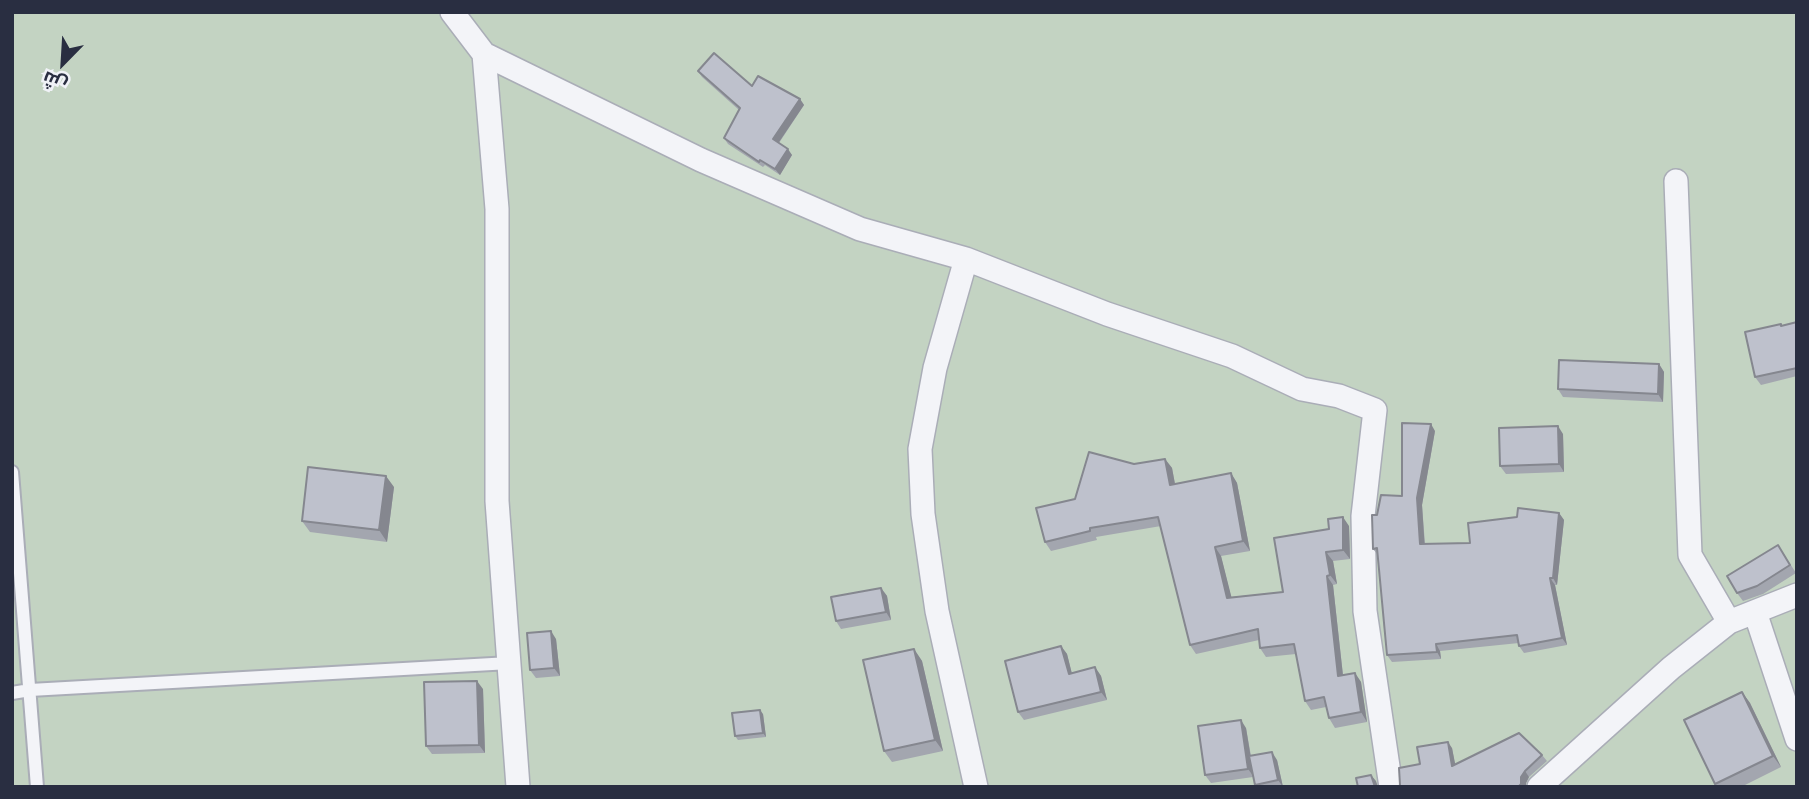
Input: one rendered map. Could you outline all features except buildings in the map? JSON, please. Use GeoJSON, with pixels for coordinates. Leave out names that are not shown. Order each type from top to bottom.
{"type":"FeatureCollection","features":[{"type":"Feature","properties":{"kind":"street"},"geometry":{"type":"LineString","coordinates":[[452,12],[484,54],[701,160],[860,229],[966,259],[1107,314],[1233,356],[1302,388],[1339,396],[1374,410],[1363,516],[1365,611],[1391,787]]}},
{"type":"Feature","properties":{"kind":"street"},"geometry":{"type":"LineString","coordinates":[[484,54],[497,209],[497,501],[518,787]]}},
{"type":"Feature","properties":{"kind":"street"},"geometry":{"type":"LineString","coordinates":[[1676,181],[1690,555],[1730,622]]}},
{"type":"Feature","properties":{"kind":"street"},"geometry":{"type":"LineString","coordinates":[[966,259],[935,368],[920,449],[923,514],[937,611],[976,787]]}},
{"type":"Feature","properties":{"kind":"street"},"geometry":{"type":"LineString","coordinates":[[1539,787],[1671,668],[1730,622],[1797,595]]}},
{"type":"Feature","properties":{"kind":"street"},"geometry":{"type":"LineString","coordinates":[[1755,612],[1797,739]]}},
{"type":"Feature","properties":{"kind":"lane"},"geometry":{"type":"LineString","coordinates":[[12,472],[16,569],[30,690],[37,787]]}},
{"type":"Feature","properties":{"kind":"lane"},"geometry":{"type":"LineString","coordinates":[[12,694],[30,690],[510,663]]}},
{"type":"Feature","properties":{"kind":"green space"},"geometry":{"type":"Polygon","coordinates":[[[12,12],[1797,12],[1797,787],[12,787],[12,12]]]}}]}
